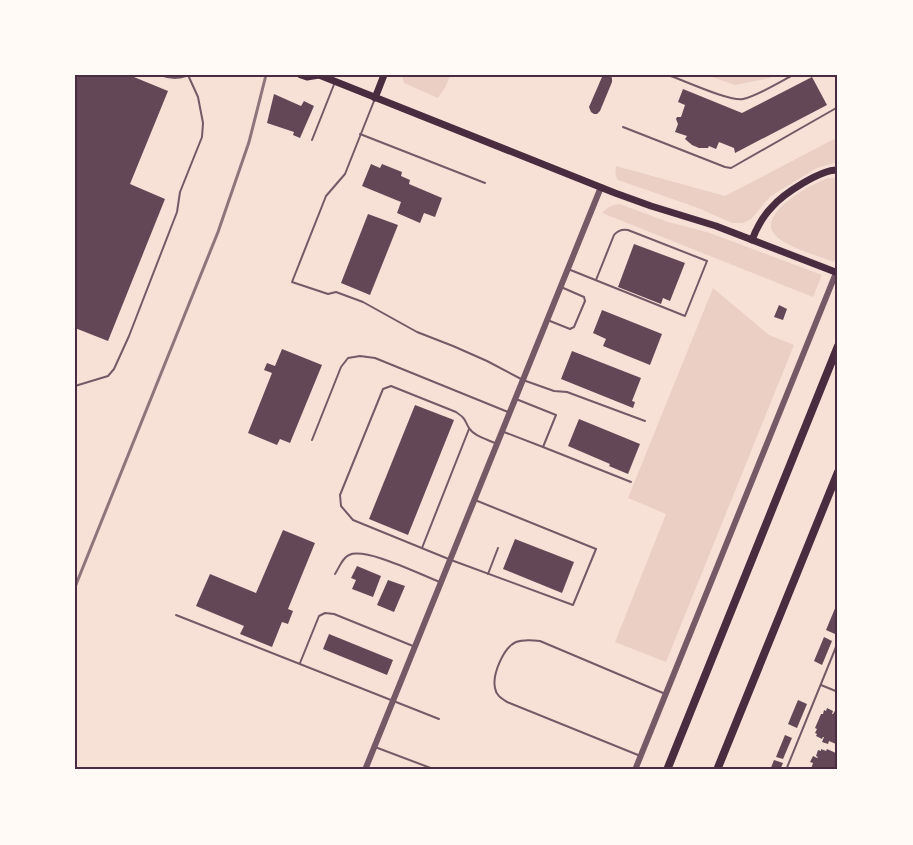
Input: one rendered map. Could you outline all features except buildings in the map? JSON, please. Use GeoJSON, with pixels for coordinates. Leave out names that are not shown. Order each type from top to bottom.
{"type":"FeatureCollection","features":[{"type":"Feature","properties":{"kind":"highway"},"geometry":{"type":"LineString","coordinates":[[667,770],[838,346]]}},
{"type":"Feature","properties":{"kind":"highway"},"geometry":{"type":"LineString","coordinates":[[717,770],[838,472]]}},
{"type":"Feature","properties":{"kind":"main road"},"geometry":{"type":"LineString","coordinates":[[301,75],[307,77],[319,75],[601,187],[651,206],[716,226],[838,273]]}},
{"type":"Feature","properties":{"kind":"main road"},"geometry":{"type":"LineString","coordinates":[[375,98],[384,75]]}},
{"type":"Feature","properties":{"kind":"main road"},"geometry":{"type":"LineString","coordinates":[[752,240],[759,223],[778,201],[824,172],[838,170]]}},
{"type":"Feature","properties":{"kind":"street"},"geometry":{"type":"LineString","coordinates":[[365,770],[601,187]]}},
{"type":"Feature","properties":{"kind":"street"},"geometry":{"type":"LineString","coordinates":[[635,770],[838,268]]}},
{"type":"Feature","properties":{"kind":"lane"},"geometry":{"type":"LineString","coordinates":[[75,386],[108,376],[114,369],[177,212],[180,192],[202,137],[198,97],[188,75],[178,79],[160,75]]}},
{"type":"Feature","properties":{"kind":"lane"},"geometry":{"type":"LineString","coordinates":[[668,75],[723,96],[742,100],[793,75]]}},
{"type":"Feature","properties":{"kind":"lane"},"geometry":{"type":"LineString","coordinates":[[312,140],[335,82]]}},
{"type":"Feature","properties":{"kind":"lane"},"geometry":{"type":"LineString","coordinates":[[375,98],[345,174],[326,196],[292,282],[327,294],[336,292],[363,302],[417,332],[487,361],[523,380],[554,391],[567,392],[645,421]]}},
{"type":"Feature","properties":{"kind":"lane"},"geometry":{"type":"LineString","coordinates":[[623,127],[724,168],[731,168],[838,107]]}},
{"type":"Feature","properties":{"kind":"lane"},"geometry":{"type":"LineString","coordinates":[[360,134],[485,183]]}},
{"type":"Feature","properties":{"kind":"lane"},"geometry":{"type":"LineString","coordinates":[[568,269],[685,316],[707,261],[623,229],[614,235],[596,280]]}},
{"type":"Feature","properties":{"kind":"lane"},"geometry":{"type":"LineString","coordinates":[[548,320],[570,329],[574,327],[585,301],[584,297],[561,287]]}},
{"type":"Feature","properties":{"kind":"lane"},"geometry":{"type":"LineString","coordinates":[[312,440],[341,368],[348,358],[360,356],[375,358],[510,413]]}},
{"type":"Feature","properties":{"kind":"lane"},"geometry":{"type":"LineString","coordinates":[[475,500],[596,549],[573,605],[451,560],[353,519],[341,506],[340,495],[383,389],[391,386],[456,412],[465,418],[469,429],[478,436],[497,444]]}},
{"type":"Feature","properties":{"kind":"lane"},"geometry":{"type":"LineString","coordinates":[[516,399],[556,415],[543,447]]}},
{"type":"Feature","properties":{"kind":"lane"},"geometry":{"type":"LineString","coordinates":[[422,548],[469,429]]}},
{"type":"Feature","properties":{"kind":"lane"},"geometry":{"type":"LineString","coordinates":[[503,431],[631,482]]}},
{"type":"Feature","properties":{"kind":"lane"},"geometry":{"type":"LineString","coordinates":[[488,574],[498,548]]}},
{"type":"Feature","properties":{"kind":"lane"},"geometry":{"type":"LineString","coordinates":[[335,574],[344,558],[358,553],[377,557],[441,583]]}},
{"type":"Feature","properties":{"kind":"lane"},"geometry":{"type":"LineString","coordinates":[[300,663],[319,616],[325,613],[334,614],[415,647]]}},
{"type":"Feature","properties":{"kind":"lane"},"geometry":{"type":"LineString","coordinates":[[176,615],[439,719]]}},
{"type":"Feature","properties":{"kind":"lane"},"geometry":{"type":"LineString","coordinates":[[641,756],[507,702],[498,696],[494,687],[499,663],[514,643],[525,639],[540,641],[665,694]]}},
{"type":"Feature","properties":{"kind":"lane"},"geometry":{"type":"LineString","coordinates":[[786,770],[838,642]]}},
{"type":"Feature","properties":{"kind":"lane"},"geometry":{"type":"LineString","coordinates":[[821,685],[838,692]]}},
{"type":"Feature","properties":{"kind":"lane"},"geometry":{"type":"LineString","coordinates":[[375,747],[436,770]]}},
{"type":"Feature","properties":{"kind":"shaded area"},"geometry":{"type":"Polygon","coordinates":[[[402,75],[450,75],[438,98],[404,83],[402,75]]]}},
{"type":"Feature","properties":{"kind":"shaded area"},"geometry":{"type":"Polygon","coordinates":[[[706,75],[773,75],[770,78],[735,85],[706,75]]]}},
{"type":"Feature","properties":{"kind":"shaded area"},"geometry":{"type":"Polygon","coordinates":[[[838,137],[838,162],[817,168],[779,191],[770,197],[751,219],[743,223],[732,223],[698,208],[618,180],[616,173],[616,166],[725,196],[838,137]]]}},
{"type":"Feature","properties":{"kind":"shaded area"},"geometry":{"type":"Polygon","coordinates":[[[828,178],[838,178],[838,251],[834,262],[789,245],[777,237],[771,229],[772,220],[778,210],[798,193],[828,178]]]}},
{"type":"Feature","properties":{"kind":"shaded area"},"geometry":{"type":"Polygon","coordinates":[[[620,204],[668,222],[707,232],[822,275],[813,297],[602,213],[620,204]]]}},
{"type":"Feature","properties":{"kind":"shaded area"},"geometry":{"type":"Polygon","coordinates":[[[713,288],[769,335],[794,345],[666,662],[615,642],[666,514],[628,498],[713,288]]]}},
{"type":"Feature","properties":{"kind":"railway"},"geometry":{"type":"LineString","coordinates":[[75,587],[218,232],[249,142],[266,75]]}}]}
